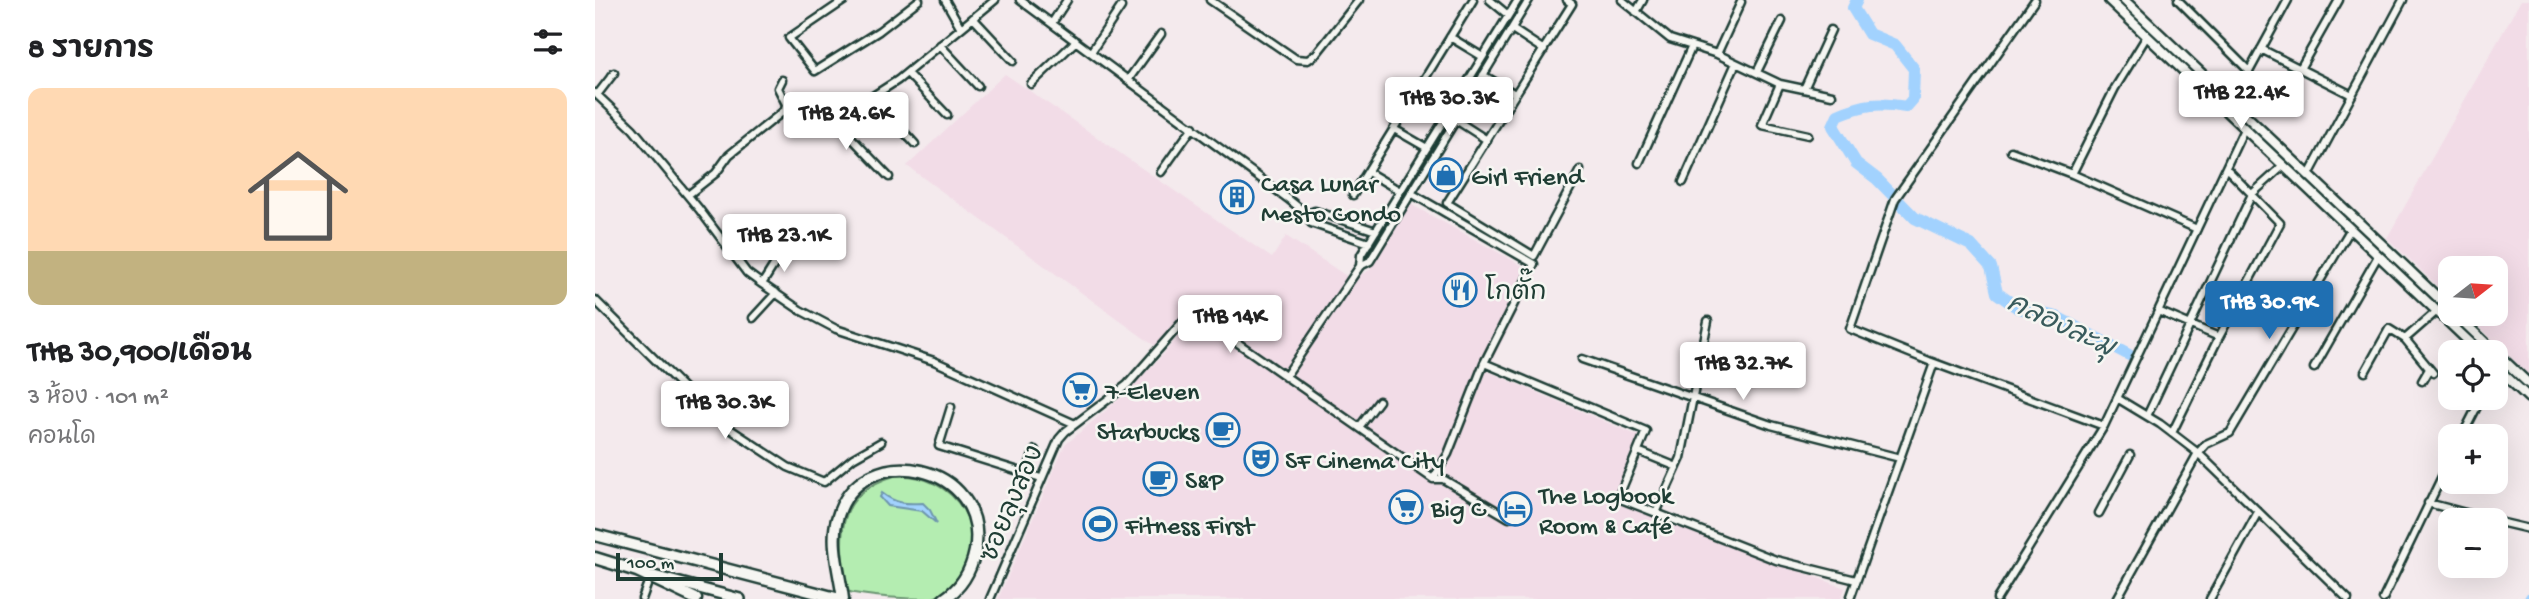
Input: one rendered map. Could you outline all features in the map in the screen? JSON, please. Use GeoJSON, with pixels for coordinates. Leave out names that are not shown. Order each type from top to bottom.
{"type":"FeatureCollection","features":[{"type":"Feature","properties":{"kind":"highway"},"geometry":{"type":"LineString","coordinates":[[595,535],[842,599],[835,530],[839,513],[849,495],[866,480],[884,471],[899,468],[924,471],[942,478],[958,491],[969,507],[976,528],[976,547],[967,575],[944,599]]}},
{"type":"Feature","properties":{"kind":"highway"},"geometry":{"type":"LineString","coordinates":[[595,558],[637,571],[696,599]]}},
{"type":"Feature","properties":{"kind":"main road"},"geometry":{"type":"LineString","coordinates":[[2117,1],[2147,36],[2467,340]]}},
{"type":"Feature","properties":{"kind":"main road"},"geometry":{"type":"LineString","coordinates":[[2117,1],[2232,103],[2438,298]]}},
{"type":"Feature","properties":{"kind":"main road"},"geometry":{"type":"LineString","coordinates":[[2468,326],[2482,340]]}},
{"type":"Feature","properties":{"kind":"main road"},"geometry":{"type":"LineString","coordinates":[[2508,364],[2529,384]]}},
{"type":"Feature","properties":{"kind":"main road"},"geometry":{"type":"LineString","coordinates":[[2508,379],[2529,398]]}},
{"type":"Feature","properties":{"kind":"main road"},"geometry":{"type":"LineString","coordinates":[[637,571],[740,599]]}},
{"type":"Feature","properties":{"kind":"street"},"geometry":{"type":"LineString","coordinates":[[845,0],[789,38],[815,71],[879,31],[919,0]]}},
{"type":"Feature","properties":{"kind":"street"},"geometry":{"type":"LineString","coordinates":[[945,0],[961,28]]}},
{"type":"Feature","properties":{"kind":"street"},"geometry":{"type":"LineString","coordinates":[[834,121],[907,73],[995,0]]}},
{"type":"Feature","properties":{"kind":"street"},"geometry":{"type":"LineString","coordinates":[[1020,0],[1307,214],[1311,223],[1369,243]]}},
{"type":"Feature","properties":{"kind":"street"},"geometry":{"type":"LineString","coordinates":[[1052,23],[1067,0]]}},
{"type":"Feature","properties":{"kind":"street"},"geometry":{"type":"LineString","coordinates":[[1210,0],[1296,59],[1308,60],[1317,54],[1359,0]]}},
{"type":"Feature","properties":{"kind":"street"},"geometry":{"type":"LineString","coordinates":[[1353,195],[1473,0]]}},
{"type":"Feature","properties":{"kind":"street"},"geometry":{"type":"LineString","coordinates":[[1490,0],[1508,15]]}},
{"type":"Feature","properties":{"kind":"street"},"geometry":{"type":"LineString","coordinates":[[1509,519],[1443,479],[1433,479],[1360,426],[1285,377],[1360,266],[1361,256],[1518,0]]}},
{"type":"Feature","properties":{"kind":"street"},"geometry":{"type":"LineString","coordinates":[[1360,266],[1370,261],[1529,0]]}},
{"type":"Feature","properties":{"kind":"street"},"geometry":{"type":"LineString","coordinates":[[1567,0],[1572,4],[1447,203],[1534,256],[1580,170]]}},
{"type":"Feature","properties":{"kind":"street"},"geometry":{"type":"LineString","coordinates":[[1622,0],[1670,39],[1717,54],[1780,84],[1832,95]]}},
{"type":"Feature","properties":{"kind":"street"},"geometry":{"type":"LineString","coordinates":[[1636,12],[1643,0]]}},
{"type":"Feature","properties":{"kind":"street"},"geometry":{"type":"LineString","coordinates":[[2035,0],[1900,191],[1850,329],[2104,426]]}},
{"type":"Feature","properties":{"kind":"street"},"geometry":{"type":"LineString","coordinates":[[2178,0],[2249,71]]}},
{"type":"Feature","properties":{"kind":"street"},"geometry":{"type":"LineString","coordinates":[[2227,112],[2288,0]]}},
{"type":"Feature","properties":{"kind":"street"},"geometry":{"type":"LineString","coordinates":[[2301,67],[2339,0]]}},
{"type":"Feature","properties":{"kind":"street"},"geometry":{"type":"LineString","coordinates":[[2309,175],[2403,0]]}},
{"type":"Feature","properties":{"kind":"street"},"geometry":{"type":"LineString","coordinates":[[1717,54],[1741,2]]}},
{"type":"Feature","properties":{"kind":"street"},"geometry":{"type":"LineString","coordinates":[[1091,52],[1121,7]]}},
{"type":"Feature","properties":{"kind":"street"},"geometry":{"type":"LineString","coordinates":[[973,18],[1013,61]]}},
{"type":"Feature","properties":{"kind":"street"},"geometry":{"type":"LineString","coordinates":[[1757,72],[1781,21]]}},
{"type":"Feature","properties":{"kind":"street"},"geometry":{"type":"LineString","coordinates":[[1512,29],[1544,50]]}},
{"type":"Feature","properties":{"kind":"street"},"geometry":{"type":"LineString","coordinates":[[1804,89],[1831,30]]}},
{"type":"Feature","properties":{"kind":"street"},"geometry":{"type":"LineString","coordinates":[[1128,79],[1161,34]]}},
{"type":"Feature","properties":{"kind":"street"},"geometry":{"type":"LineString","coordinates":[[2071,174],[2115,88],[2147,36]]}},
{"type":"Feature","properties":{"kind":"street"},"geometry":{"type":"LineString","coordinates":[[1450,37],[1483,57]]}},
{"type":"Feature","properties":{"kind":"street"},"geometry":{"type":"LineString","coordinates":[[1031,84],[1076,41]]}},
{"type":"Feature","properties":{"kind":"street"},"geometry":{"type":"LineString","coordinates":[[940,45],[978,86]]}},
{"type":"Feature","properties":{"kind":"street"},"geometry":{"type":"LineString","coordinates":[[1639,163],[1692,46]]}},
{"type":"Feature","properties":{"kind":"street"},"geometry":{"type":"LineString","coordinates":[[2261,49],[2352,95]]}},
{"type":"Feature","properties":{"kind":"street"},"geometry":{"type":"LineString","coordinates":[[1683,182],[1737,63]]}},
{"type":"Feature","properties":{"kind":"street"},"geometry":{"type":"LineString","coordinates":[[614,73],[596,94],[633,129],[688,195],[747,273],[800,310],[836,330],[934,361],[1075,424]]}},
{"type":"Feature","properties":{"kind":"street"},"geometry":{"type":"LineString","coordinates":[[907,73],[947,115]]}},
{"type":"Feature","properties":{"kind":"street"},"geometry":{"type":"LineString","coordinates":[[1483,75],[1515,94]]}},
{"type":"Feature","properties":{"kind":"street"},"geometry":{"type":"LineString","coordinates":[[688,195],[716,173],[729,155],[786,108],[778,88],[782,80]]}},
{"type":"Feature","properties":{"kind":"street"},"geometry":{"type":"LineString","coordinates":[[1423,80],[1456,101]]}},
{"type":"Feature","properties":{"kind":"street"},"geometry":{"type":"LineString","coordinates":[[1467,83],[1475,89]]}},
{"type":"Feature","properties":{"kind":"street"},"geometry":{"type":"LineString","coordinates":[[1780,84],[1762,125],[1808,135]]}},
{"type":"Feature","properties":{"kind":"street"},"geometry":{"type":"LineString","coordinates":[[872,97],[915,144]]}},
{"type":"Feature","properties":{"kind":"street"},"geometry":{"type":"LineString","coordinates":[[823,108],[889,177]]}},
{"type":"Feature","properties":{"kind":"street"},"geometry":{"type":"LineString","coordinates":[[1456,120],[1487,140]]}},
{"type":"Feature","properties":{"kind":"street"},"geometry":{"type":"LineString","coordinates":[[1161,173],[1192,127]]}},
{"type":"Feature","properties":{"kind":"street"},"geometry":{"type":"LineString","coordinates":[[1394,129],[1427,148]]}},
{"type":"Feature","properties":{"kind":"street"},"geometry":{"type":"LineString","coordinates":[[1997,599],[2104,426],[2244,129]]}},
{"type":"Feature","properties":{"kind":"street"},"geometry":{"type":"LineString","coordinates":[[2011,151],[2197,229]]}},
{"type":"Feature","properties":{"kind":"street"},"geometry":{"type":"LineString","coordinates":[[2147,416],[2252,194],[2283,166]]}},
{"type":"Feature","properties":{"kind":"street"},"geometry":{"type":"LineString","coordinates":[[2172,433],[2219,337],[2280,223],[2226,168]]}},
{"type":"Feature","properties":{"kind":"street"},"geometry":{"type":"LineString","coordinates":[[1368,172],[1400,191]]}},
{"type":"Feature","properties":{"kind":"street"},"geometry":{"type":"LineString","coordinates":[[1410,175],[1419,180]]}},
{"type":"Feature","properties":{"kind":"street"},"geometry":{"type":"LineString","coordinates":[[1411,193],[1534,264],[1485,363],[1448,454],[1433,479]]}},
{"type":"Feature","properties":{"kind":"street"},"geometry":{"type":"LineString","coordinates":[[1307,214],[1315,211],[1376,231]]}},
{"type":"Feature","properties":{"kind":"street"},"geometry":{"type":"LineString","coordinates":[[2117,599],[2198,453],[2206,444],[2230,433],[2350,230]]}},
{"type":"Feature","properties":{"kind":"street"},"geometry":{"type":"LineString","coordinates":[[762,284],[784,249]]}},
{"type":"Feature","properties":{"kind":"street"},"geometry":{"type":"LineString","coordinates":[[2314,368],[2378,256]]}},
{"type":"Feature","properties":{"kind":"street"},"geometry":{"type":"LineString","coordinates":[[753,318],[776,293]]}},
{"type":"Feature","properties":{"kind":"street"},"geometry":{"type":"LineString","coordinates":[[595,300],[703,407],[727,427],[805,476],[824,482],[853,458],[881,442]]}},
{"type":"Feature","properties":{"kind":"street","name":"ซอยลุงสอง"},"geometry":{"type":"LineString","coordinates":[[989,599],[1059,439],[1127,385],[1192,310],[1285,377]]}},
{"type":"Feature","properties":{"kind":"street"},"geometry":{"type":"LineString","coordinates":[[2158,311],[2219,337]]}},
{"type":"Feature","properties":{"kind":"street"},"geometry":{"type":"LineString","coordinates":[[2405,339],[2437,311]]}},
{"type":"Feature","properties":{"kind":"street"},"geometry":{"type":"LineString","coordinates":[[1656,513],[1681,458],[1708,321]]}},
{"type":"Feature","properties":{"kind":"street"},"geometry":{"type":"LineString","coordinates":[[2365,372],[2389,329],[2405,339],[2431,371],[2422,381]]}},
{"type":"Feature","properties":{"kind":"street"},"geometry":{"type":"LineString","coordinates":[[1582,359],[1771,425],[1900,458]]}},
{"type":"Feature","properties":{"kind":"street"},"geometry":{"type":"LineString","coordinates":[[1485,363],[1646,431],[1618,498],[1776,560],[1857,580]]}},
{"type":"Feature","properties":{"kind":"street"},"geometry":{"type":"LineString","coordinates":[[1850,599],[1934,363]]}},
{"type":"Feature","properties":{"kind":"street"},"geometry":{"type":"LineString","coordinates":[[2117,398],[2198,453],[2348,599]]}},
{"type":"Feature","properties":{"kind":"street"},"geometry":{"type":"LineString","coordinates":[[1360,426],[1379,401]]}},
{"type":"Feature","properties":{"kind":"street"},"geometry":{"type":"LineString","coordinates":[[951,407],[939,446],[1041,478]]}},
{"type":"Feature","properties":{"kind":"street"},"geometry":{"type":"LineString","coordinates":[[1026,473],[1035,450]]}},
{"type":"Feature","properties":{"kind":"street"},"geometry":{"type":"LineString","coordinates":[[1638,451],[1677,467]]}},
{"type":"Feature","properties":{"kind":"street"},"geometry":{"type":"LineString","coordinates":[[2099,513],[2130,455]]}},
{"type":"Feature","properties":{"kind":"street"},"geometry":{"type":"LineString","coordinates":[[2383,599],[2438,483]]}},
{"type":"Feature","properties":{"kind":"street"},"geometry":{"type":"LineString","coordinates":[[2428,503],[2447,508]]}},
{"type":"Feature","properties":{"kind":"street"},"geometry":{"type":"LineString","coordinates":[[2210,599],[2258,512]]}},
{"type":"Feature","properties":{"kind":"street"},"geometry":{"type":"LineString","coordinates":[[2508,524],[2529,529]]}},
{"type":"Feature","properties":{"kind":"street"},"geometry":{"type":"LineString","coordinates":[[642,599],[650,577]]}},
{"type":"Feature","properties":{"kind":"shaded area"},"geometry":{"type":"Polygon","coordinates":[[[2521,0],[2529,0],[2529,375],[2508,354],[2508,340],[2493,340],[2479,326],[2508,326],[2508,256],[2438,256],[2438,287],[2387,238],[2521,0]]]}},
{"type":"Feature","properties":{"kind":"shaded area"},"geometry":{"type":"Polygon","coordinates":[[[1005,74],[1272,258],[1286,236],[1348,277],[1285,372],[1192,308],[1159,349],[907,166],[1005,74]]]}},
{"type":"Feature","properties":{"kind":"shaded area"},"geometry":{"type":"Polygon","coordinates":[[[1410,204],[1536,273],[1487,371],[1641,437],[1614,502],[1845,588],[1841,599],[998,599],[1065,445],[1124,395],[1160,358],[1193,318],[1287,383],[1360,275],[1370,270],[1410,204]]]}},
{"type":"Feature","properties":{"kind":"green space"},"geometry":{"type":"Polygon","coordinates":[[[894,476],[916,477],[936,484],[952,495],[963,510],[970,527],[971,546],[966,565],[951,585],[931,599],[876,596],[846,591],[842,553],[844,521],[859,495],[874,484],[894,476]]]}},
{"type":"Feature","properties":{"kind":"water"},"geometry":{"type":"Polygon","coordinates":[[[882,493],[901,503],[923,503],[937,524],[922,511],[888,506],[880,497],[882,493]]]}},
{"type":"Feature","properties":{"kind":"waterway","name":"คลองละมุ"},"geometry":{"type":"LineString","coordinates":[[1857,0],[1853,8],[1869,34],[1895,45],[1914,69],[1913,99],[1906,107],[1871,105],[1838,115],[1833,126],[1856,163],[1877,179],[1915,218],[1971,245],[1991,267],[1997,293],[2018,308],[2057,317],[2129,355]]}},
{"type":"Feature","properties":{"kind":"place","name":"Girl Friend"},"geometry":{"type":"Point","coordinates":[1446,175]}},
{"type":"Feature","properties":{"kind":"place","name":"Casa Lunar Mesto Condo"},"geometry":{"type":"Point","coordinates":[1237,197]}},
{"type":"Feature","properties":{"kind":"place","name":"โกตั๊ก"},"geometry":{"type":"Point","coordinates":[1460,290]}},
{"type":"Feature","properties":{"kind":"place","name":"7-Eleven"},"geometry":{"type":"Point","coordinates":[1080,390]}},
{"type":"Feature","properties":{"kind":"place","name":"Starbucks"},"geometry":{"type":"Point","coordinates":[1223,430]}},
{"type":"Feature","properties":{"kind":"place","name":"SF Cinema City"},"geometry":{"type":"Point","coordinates":[1261,459]}},
{"type":"Feature","properties":{"kind":"place","name":"S&P"},"geometry":{"type":"Point","coordinates":[1160,479]}},
{"type":"Feature","properties":{"kind":"place","name":"Big C"},"geometry":{"type":"Point","coordinates":[1406,507]}},
{"type":"Feature","properties":{"kind":"place","name":"The Logbook Room & Café"},"geometry":{"type":"Point","coordinates":[1515,509]}},
{"type":"Feature","properties":{"kind":"place","name":"Fitness First"},"geometry":{"type":"Point","coordinates":[1100,524]}}]}
